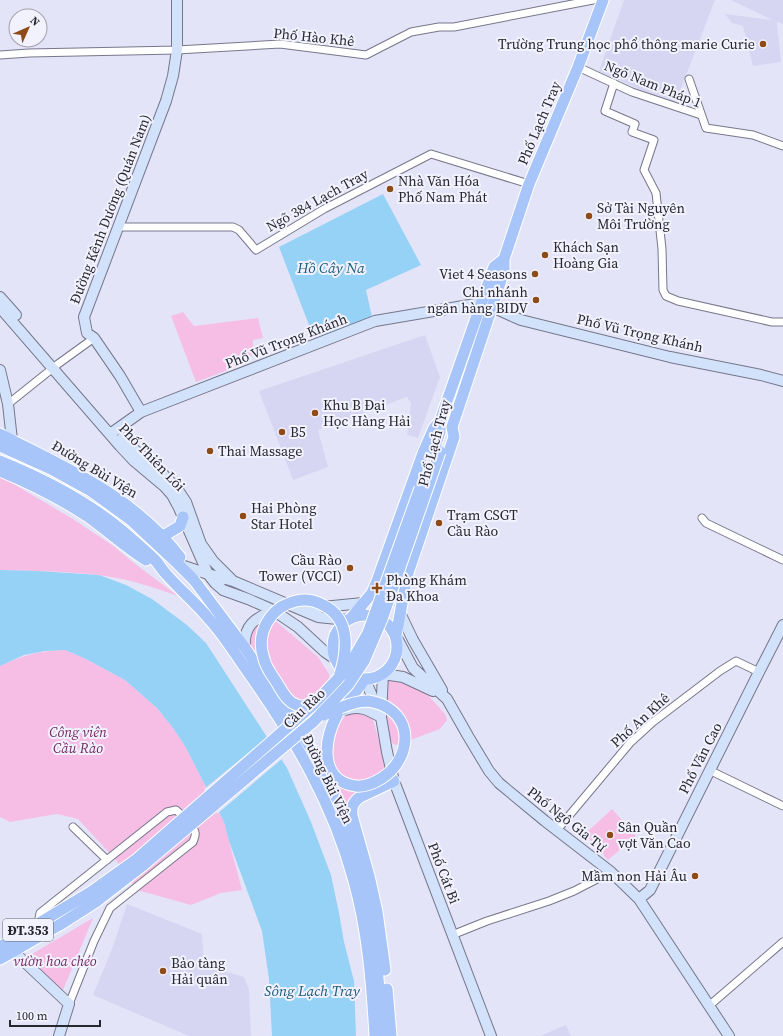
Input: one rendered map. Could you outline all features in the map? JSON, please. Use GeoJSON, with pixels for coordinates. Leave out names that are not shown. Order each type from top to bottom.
{"type":"FeatureCollection","features":[{"type":"Feature","properties":{"kind":"main road","name":"Phố Lạch Tray"},"geometry":{"type":"LineString","coordinates":[[396,636],[408,576],[454,437],[452,427],[487,305],[494,267],[504,259],[530,184],[578,67],[603,0]]}},
{"type":"Feature","properties":{"kind":"main road","name":"Phố Lạch Tray"},"geometry":{"type":"LineString","coordinates":[[349,618],[372,593],[423,453],[434,428],[440,421],[487,305]]}},
{"type":"Feature","properties":{"kind":"main road","name":"Cầu Rào"},"geometry":{"type":"LineString","coordinates":[[13,951],[61,924],[97,901],[141,868],[318,717],[348,685],[364,661],[386,607],[437,451],[440,421]]}},
{"type":"Feature","properties":{"kind":"main road","name":"Cầu Rào"},"geometry":{"type":"LineString","coordinates":[[38,924],[91,892],[137,860],[314,704],[340,677],[355,657],[368,633],[437,451],[452,427]]}},
{"type":"Feature","properties":{"kind":"main road","name":"Đường Bùi Viện"},"geometry":{"type":"LineString","coordinates":[[0,434],[79,474],[117,497],[144,519],[159,534],[245,648],[298,727],[316,757],[339,802],[366,877],[370,919],[376,956],[383,1036]]}},
{"type":"Feature","properties":{"kind":"main road","name":"Đường Bùi Viện"},"geometry":{"type":"LineString","coordinates":[[0,446],[51,469],[91,491],[131,520],[183,565]]}},
{"type":"Feature","properties":{"kind":"main road","name":"Đường Bùi Viện"},"geometry":{"type":"LineString","coordinates":[[0,461],[44,481],[84,503],[124,532],[156,561],[166,574],[218,629],[267,698],[308,766],[328,807],[343,846],[354,882],[363,920],[375,1036]]}},
{"type":"Feature","properties":{"kind":"main road","name":"Đường Bùi Viện"},"geometry":{"type":"LineString","coordinates":[[0,471],[32,484],[61,500],[166,574]]}},
{"type":"Feature","properties":{"kind":"main road"},"geometry":{"type":"LineString","coordinates":[[159,534],[165,535],[180,526],[183,517]]}},
{"type":"Feature","properties":{"kind":"main road"},"geometry":{"type":"LineString","coordinates":[[166,574],[194,580]]}},
{"type":"Feature","properties":{"kind":"main road"},"geometry":{"type":"LineString","coordinates":[[377,581],[380,588],[387,595],[395,596],[404,593]]}},
{"type":"Feature","properties":{"kind":"main road"},"geometry":{"type":"LineString","coordinates":[[336,660],[335,676],[314,700],[302,707],[292,703],[284,694],[264,660],[261,648],[262,635],[269,618],[287,603],[307,600],[326,606],[337,616],[343,627],[346,642],[340,677]]}},
{"type":"Feature","properties":{"kind":"main road"},"geometry":{"type":"LineString","coordinates":[[367,614],[376,616],[385,621],[392,628],[396,636],[398,647],[396,658],[391,667],[383,674],[374,678],[356,678],[342,669],[336,660],[333,650],[334,637],[340,626],[349,618],[367,614]]}},
{"type":"Feature","properties":{"kind":"main road"},"geometry":{"type":"LineString","coordinates":[[318,717],[348,704],[360,702],[375,703],[391,711],[400,720],[405,738],[402,754],[394,768],[376,782],[368,785],[357,786],[340,780],[330,768],[326,752],[330,730],[339,713],[365,679]]}},
{"type":"Feature","properties":{"kind":"main road","name":"Đường Bùi Viện"},"geometry":{"type":"LineString","coordinates":[[391,1036],[382,944],[352,816],[352,805],[360,796],[394,781]]}},
{"type":"Feature","properties":{"kind":"main road","name":"ĐT.353"},"geometry":{"type":"LineString","coordinates":[[1,944],[38,924]]}},
{"type":"Feature","properties":{"kind":"main road","name":"ĐT.353"},"geometry":{"type":"LineString","coordinates":[[0,959],[13,951]]}},
{"type":"Feature","properties":{"kind":"street","name":"Đường Kênh Dương (Quán Nam)"},"geometry":{"type":"LineString","coordinates":[[141,412],[120,376],[94,338],[87,332],[84,317],[166,101],[173,76],[177,50],[177,0]]}},
{"type":"Feature","properties":{"kind":"street","name":"Phố Hào Khê"},"geometry":{"type":"LineString","coordinates":[[0,55],[177,50],[280,44],[366,55],[411,32],[439,27],[454,27],[593,0]]}},
{"type":"Feature","properties":{"kind":"street","name":"Ngõ Nam Pháp 1"},"geometry":{"type":"LineString","coordinates":[[578,67],[632,92],[701,115],[706,128],[753,135],[783,146]]}},
{"type":"Feature","properties":{"kind":"street"},"geometry":{"type":"LineString","coordinates":[[689,79],[701,115]]}},
{"type":"Feature","properties":{"kind":"street"},"geometry":{"type":"LineString","coordinates":[[614,83],[606,111],[635,124],[632,132],[654,140],[644,170],[656,193],[662,249],[663,290],[666,296],[672,299],[772,322],[783,322]]}},
{"type":"Feature","properties":{"kind":"street","name":"Ngõ 384 Lạch Tray"},"geometry":{"type":"LineString","coordinates":[[119,227],[233,227],[239,230],[256,250],[324,209],[431,154],[530,184]]}},
{"type":"Feature","properties":{"kind":"street","name":"Phố Thiên Lôi"},"geometry":{"type":"LineString","coordinates":[[0,297],[4,309],[113,432],[134,461],[165,487],[179,508],[208,574],[215,583],[223,590],[273,610],[298,627],[336,660]]}},
{"type":"Feature","properties":{"kind":"street","name":"Phố Vũ Trọng Khánh"},"geometry":{"type":"LineString","coordinates":[[113,432],[141,412],[375,321],[487,305],[521,320],[670,357],[754,373],[783,381]]}},
{"type":"Feature","properties":{"kind":"street"},"geometry":{"type":"LineString","coordinates":[[8,404],[94,338]]}},
{"type":"Feature","properties":{"kind":"street"},"geometry":{"type":"LineString","coordinates":[[0,370],[8,404],[12,440]]}},
{"type":"Feature","properties":{"kind":"street","name":"Phố Thiên Lôi"},"geometry":{"type":"LineString","coordinates":[[113,432],[159,470],[178,490],[186,502],[201,544],[213,561],[233,581],[318,617],[349,618]]}},
{"type":"Feature","properties":{"kind":"street"},"geometry":{"type":"LineString","coordinates":[[702,518],[706,523],[783,560]]}},
{"type":"Feature","properties":{"kind":"street"},"geometry":{"type":"LineString","coordinates":[[183,565],[233,581]]}},
{"type":"Feature","properties":{"kind":"street"},"geometry":{"type":"LineString","coordinates":[[194,580],[223,590]]}},
{"type":"Feature","properties":{"kind":"street"},"geometry":{"type":"LineString","coordinates":[[298,609],[363,603]]}},
{"type":"Feature","properties":{"kind":"street"},"geometry":{"type":"LineString","coordinates":[[245,648],[244,640],[249,627],[259,616],[273,610]]}},
{"type":"Feature","properties":{"kind":"street"},"geometry":{"type":"LineString","coordinates":[[400,613],[413,640],[447,699]]}},
{"type":"Feature","properties":{"kind":"street","name":"Phố Văn Cao"},"geometry":{"type":"LineString","coordinates":[[639,899],[650,890],[783,626]]}},
{"type":"Feature","properties":{"kind":"street","name":"Phố Ngô Gia Tự"},"geometry":{"type":"LineString","coordinates":[[396,636],[413,668],[447,699],[471,742],[489,771],[499,783],[611,872],[639,899],[729,1036]]}},
{"type":"Feature","properties":{"kind":"street","name":"Phố An Khê"},"geometry":{"type":"LineString","coordinates":[[557,830],[630,743],[653,722],[720,671],[736,661],[759,672]]}},
{"type":"Feature","properties":{"kind":"street"},"geometry":{"type":"LineString","coordinates":[[383,674],[409,679],[447,699]]}},
{"type":"Feature","properties":{"kind":"street","name":"Phố Cát Bi"},"geometry":{"type":"LineString","coordinates":[[383,674],[381,717],[394,781],[491,1036]]}},
{"type":"Feature","properties":{"kind":"street","name":"Phố Cát Bi"},"geometry":{"type":"LineString","coordinates":[[365,679],[381,717]]}},
{"type":"Feature","properties":{"kind":"street"},"geometry":{"type":"LineString","coordinates":[[339,713],[352,708],[362,708],[381,717]]}},
{"type":"Feature","properties":{"kind":"street"},"geometry":{"type":"LineString","coordinates":[[710,770],[783,806]]}},
{"type":"Feature","properties":{"kind":"street"},"geometry":{"type":"LineString","coordinates":[[38,924],[40,913],[167,812],[176,810],[195,833],[193,842],[110,908],[94,941],[69,1004],[59,1036]]}},
{"type":"Feature","properties":{"kind":"street"},"geometry":{"type":"LineString","coordinates":[[73,827],[107,860]]}},
{"type":"Feature","properties":{"kind":"street"},"geometry":{"type":"LineString","coordinates":[[452,935],[487,921],[550,901],[574,891],[611,872]]}},
{"type":"Feature","properties":{"kind":"street"},"geometry":{"type":"LineString","coordinates":[[710,1005],[783,942]]}},
{"type":"Feature","properties":{"kind":"street"},"geometry":{"type":"LineString","coordinates":[[13,951],[69,1004]]}},
{"type":"Feature","properties":{"kind":"shaded area"},"geometry":{"type":"Polygon","coordinates":[[[624,0],[715,0],[675,104],[599,71],[624,0]]]}},
{"type":"Feature","properties":{"kind":"shaded area","name":"Trường Trung học phổ thông marie Curie"},"geometry":{"type":"Polygon","coordinates":[[[731,0],[783,0],[783,24],[777,22],[781,62],[753,66],[743,26],[732,23],[725,14],[772,20],[731,0]]]}},
{"type":"Feature","properties":{"kind":"shaded area","name":"Khu B Đại Học Hàng Hải"},"geometry":{"type":"Polygon","coordinates":[[[425,335],[440,377],[418,438],[407,435],[411,403],[407,397],[318,430],[328,467],[293,480],[259,391],[425,335]]]}},
{"type":"Feature","properties":{"kind":"shaded area","name":"Bảo tàng Hải quân"},"geometry":{"type":"Polygon","coordinates":[[[127,904],[202,934],[204,965],[244,977],[249,990],[251,1036],[189,1036],[93,995],[112,949],[127,904]]]}},
{"type":"Feature","properties":{"kind":"shaded area"},"geometry":{"type":"Polygon","coordinates":[[[566,1025],[571,1036],[540,1036],[566,1025]]]}},
{"type":"Feature","properties":{"kind":"green space"},"geometry":{"type":"Polygon","coordinates":[[[183,312],[194,326],[258,318],[263,338],[253,340],[253,355],[246,357],[247,363],[196,382],[171,316],[183,312]]]}},
{"type":"Feature","properties":{"kind":"green space"},"geometry":{"type":"Polygon","coordinates":[[[0,476],[73,519],[112,545],[178,596],[139,583],[108,576],[62,572],[0,570],[0,476]]]}},
{"type":"Feature","properties":{"kind":"green space"},"geometry":{"type":"Polygon","coordinates":[[[272,620],[278,623],[318,657],[329,674],[330,684],[304,711],[297,711],[285,703],[250,649],[250,638],[255,626],[263,621],[272,620]]]}},
{"type":"Feature","properties":{"kind":"green space","name":"Công viên Cầu Rào"},"geometry":{"type":"Polygon","coordinates":[[[65,650],[84,658],[125,680],[157,708],[173,728],[185,746],[224,822],[242,890],[221,893],[191,905],[137,890],[116,860],[78,819],[57,814],[10,822],[0,817],[0,666],[31,654],[65,650]]]}},
{"type":"Feature","properties":{"kind":"green space"},"geometry":{"type":"Polygon","coordinates":[[[390,677],[399,677],[427,694],[445,714],[447,720],[440,729],[397,745],[393,744],[387,729],[383,701],[384,692],[390,677]]]}},
{"type":"Feature","properties":{"kind":"green space"},"geometry":{"type":"Polygon","coordinates":[[[352,711],[369,716],[373,720],[389,776],[348,812],[331,779],[333,742],[339,724],[346,714],[352,711]]]}},
{"type":"Feature","properties":{"kind":"green space","name":"Sân Quần vợt Văn Cao"},"geometry":{"type":"Polygon","coordinates":[[[612,809],[636,836],[608,860],[585,834],[612,809]]]}},
{"type":"Feature","properties":{"kind":"green space","name":"vườn hoa chéo"},"geometry":{"type":"Polygon","coordinates":[[[93,918],[63,990],[51,984],[31,961],[32,954],[93,918]]]}},
{"type":"Feature","properties":{"kind":"water","name":"Hồ Cây Na"},"geometry":{"type":"Polygon","coordinates":[[[383,194],[421,265],[366,290],[372,317],[314,338],[279,247],[383,194]]]}},
{"type":"Feature","properties":{"kind":"water","name":"Sông Lạch Tray"},"geometry":{"type":"Polygon","coordinates":[[[0,570],[99,575],[126,585],[152,599],[187,625],[206,643],[287,768],[311,822],[331,875],[344,942],[354,981],[356,1036],[272,1036],[269,979],[262,931],[229,841],[224,822],[185,746],[157,708],[125,680],[84,658],[65,650],[45,651],[24,655],[0,666],[0,570]]]}},
{"type":"Feature","properties":{"kind":"pier"},"geometry":{"type":"Polygon","coordinates":[[[269,736],[283,758],[217,814],[204,789],[269,736]]]}},
{"type":"Feature","properties":{"kind":"place","name":"Trường Trung học phổ thông marie Curie"},"geometry":{"type":"Point","coordinates":[763,44]}},
{"type":"Feature","properties":{"kind":"place","name":"Nhà Văn Hóa Phố Nam Phát"},"geometry":{"type":"Point","coordinates":[390,189]}},
{"type":"Feature","properties":{"kind":"place","name":"Sở Tài Nguyên Môi Trường"},"geometry":{"type":"Point","coordinates":[589,216]}},
{"type":"Feature","properties":{"kind":"place","name":"Khách Sạn Hoàng Gia"},"geometry":{"type":"Point","coordinates":[545,255]}},
{"type":"Feature","properties":{"kind":"place","name":"Viet 4 Seasons"},"geometry":{"type":"Point","coordinates":[535,274]}},
{"type":"Feature","properties":{"kind":"place","name":"Chi nhánh ngân hàng BIDV"},"geometry":{"type":"Point","coordinates":[536,300]}},
{"type":"Feature","properties":{"kind":"place","name":"Khu B Đại Học Hàng Hải"},"geometry":{"type":"Point","coordinates":[315,413]}},
{"type":"Feature","properties":{"kind":"place","name":"B5"},"geometry":{"type":"Point","coordinates":[282,432]}},
{"type":"Feature","properties":{"kind":"place","name":"Thai Massage"},"geometry":{"type":"Point","coordinates":[210,451]}},
{"type":"Feature","properties":{"kind":"place","name":"Hai Phòng Star Hotel"},"geometry":{"type":"Point","coordinates":[243,516]}},
{"type":"Feature","properties":{"kind":"place","name":"Trạm CSGT Cầu Rào"},"geometry":{"type":"Point","coordinates":[439,523]}},
{"type":"Feature","properties":{"kind":"place","name":"Cầu Rào Tower (VCCI)"},"geometry":{"type":"Point","coordinates":[350,568]}},
{"type":"Feature","properties":{"kind":"place","name":"Phòng Khám Đa Khoa"},"geometry":{"type":"Point","coordinates":[377,588]}},
{"type":"Feature","properties":{"kind":"place","name":"Sân Quần vợt Văn Cao"},"geometry":{"type":"Point","coordinates":[610,835]}},
{"type":"Feature","properties":{"kind":"place","name":"Mầm non Hải Âu"},"geometry":{"type":"Point","coordinates":[695,876]}},
{"type":"Feature","properties":{"kind":"place","name":"Bảo tàng Hải quân"},"geometry":{"type":"Point","coordinates":[163,971]}}]}
